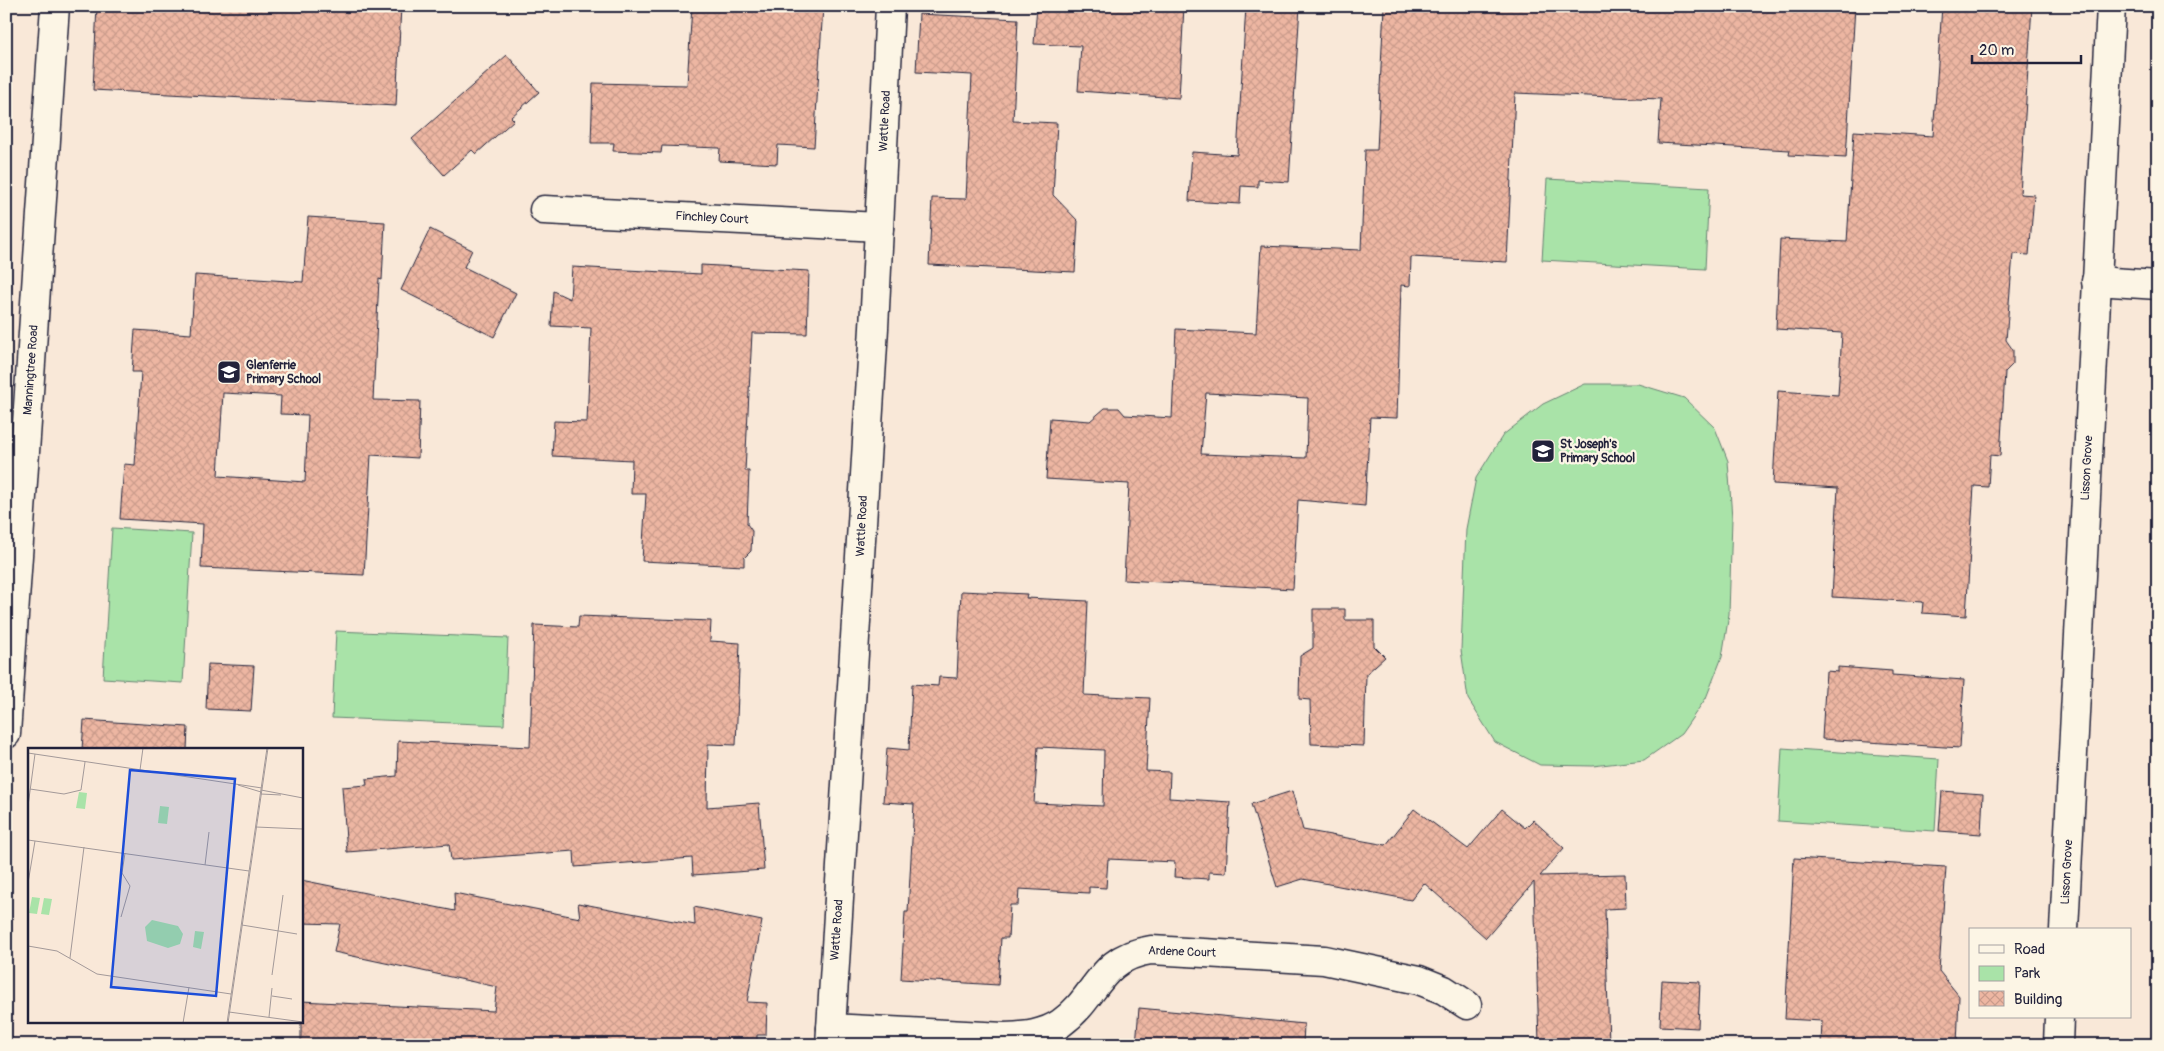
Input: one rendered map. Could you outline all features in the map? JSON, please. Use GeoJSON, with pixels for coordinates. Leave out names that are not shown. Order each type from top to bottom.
{"type":"FeatureCollection","features":[{"type":"Feature","properties":{"kind":"street","name":"Manningtree Road"},"geometry":{"type":"LineString","coordinates":[[6,734],[55,6]]}},
{"type":"Feature","properties":{"kind":"street","name":"Wattle Road"},"geometry":{"type":"LineString","coordinates":[[830,1036],[879,227],[890,6]]}},
{"type":"Feature","properties":{"kind":"street","name":"Lisson Grove"},"geometry":{"type":"LineString","coordinates":[[2064,928],[2111,6]]}},
{"type":"Feature","properties":{"kind":"street","name":"Finchley Court"},"geometry":{"type":"LineString","coordinates":[[544,210],[879,227]]}},
{"type":"Feature","properties":{"kind":"street"},"geometry":{"type":"LineString","coordinates":[[2096,280],[2158,285]]}},
{"type":"Feature","properties":{"kind":"street","name":"Ardene Court"},"geometry":{"type":"LineString","coordinates":[[830,1036],[1028,1036],[1060,1024],[1108,970],[1121,959],[1135,952],[1152,950],[1324,960],[1382,970],[1419,980],[1444,990],[1467,1005]]}},
{"type":"Feature","properties":{"kind":"street"},"geometry":{"type":"LineString","coordinates":[[2058,1045],[2059,1018]]}},
{"type":"Feature","properties":{"kind":"green space"},"geometry":{"type":"Polygon","coordinates":[[[1547,179],[1709,188],[1705,269],[1542,260],[1547,179]]]}},
{"type":"Feature","properties":{"kind":"green space"},"geometry":{"type":"Polygon","coordinates":[[[1585,384],[1638,384],[1684,398],[1715,428],[1728,461],[1732,518],[1729,614],[1722,657],[1706,698],[1681,734],[1644,760],[1593,766],[1540,765],[1495,742],[1468,699],[1461,650],[1466,529],[1476,478],[1503,435],[1543,404],[1585,384]]]}},
{"type":"Feature","properties":{"kind":"green space"},"geometry":{"type":"Polygon","coordinates":[[[112,528],[192,533],[183,683],[103,678],[112,528]]]}},
{"type":"Feature","properties":{"kind":"green space"},"geometry":{"type":"Polygon","coordinates":[[[336,631],[508,638],[504,725],[332,718],[336,631]]]}},
{"type":"Feature","properties":{"kind":"green space"},"geometry":{"type":"Polygon","coordinates":[[[1782,748],[1939,759],[1935,831],[1778,821],[1782,748]]]}},
{"type":"Feature","properties":{"kind":"building"},"geometry":{"type":"Polygon","coordinates":[[[97,6],[401,6],[396,106],[93,90],[97,6]]]}},
{"type":"Feature","properties":{"kind":"building"},"geometry":{"type":"Polygon","coordinates":[[[692,6],[823,6],[814,147],[778,145],[777,164],[719,161],[720,148],[662,146],[661,153],[613,151],[614,143],[591,143],[593,83],[687,85],[692,6]]]}},
{"type":"Feature","properties":{"kind":"building"},"geometry":{"type":"Polygon","coordinates":[[[1037,6],[1083,8],[1083,6],[1184,6],[1179,98],[1078,91],[1081,46],[1034,44],[1037,6]]]}},
{"type":"Feature","properties":{"kind":"building"},"geometry":{"type":"Polygon","coordinates":[[[1246,6],[1300,6],[1289,182],[1258,180],[1258,187],[1241,186],[1240,204],[1189,201],[1192,152],[1237,155],[1246,6]]]}},
{"type":"Feature","properties":{"kind":"building"},"geometry":{"type":"Polygon","coordinates":[[[1384,6],[1855,6],[1846,158],[1789,155],[1790,150],[1658,143],[1661,99],[1515,93],[1507,262],[1411,257],[1410,286],[1401,285],[1397,418],[1370,417],[1365,506],[1298,500],[1293,589],[1124,580],[1129,484],[1046,479],[1050,418],[1090,421],[1105,408],[1119,408],[1125,415],[1172,418],[1176,329],[1256,333],[1261,246],[1361,250],[1365,150],[1377,150],[1384,6]],[[1206,393],[1201,454],[1306,458],[1308,398],[1206,393]]]}},
{"type":"Feature","properties":{"kind":"building"},"geometry":{"type":"Polygon","coordinates":[[[1942,6],[2032,6],[2020,194],[2034,195],[2029,255],[2013,254],[2006,340],[2013,350],[2013,364],[2005,372],[2000,456],[1990,455],[1988,487],[1974,486],[1966,616],[1922,613],[1923,602],[1832,597],[1838,488],[1773,484],[1778,391],[1838,395],[1842,333],[1776,329],[1780,239],[1847,242],[1854,131],[1933,136],[1942,6]]]}},
{"type":"Feature","properties":{"kind":"building"},"geometry":{"type":"Polygon","coordinates":[[[919,14],[1018,19],[1013,121],[1057,123],[1053,195],[1078,221],[1075,272],[929,265],[932,198],[966,199],[972,75],[916,72],[919,14]]]}},
{"type":"Feature","properties":{"kind":"building"},"geometry":{"type":"Polygon","coordinates":[[[507,55],[539,92],[511,117],[514,120],[476,154],[472,150],[444,175],[412,139],[507,55]]]}},
{"type":"Feature","properties":{"kind":"building"},"geometry":{"type":"Polygon","coordinates":[[[308,217],[385,222],[382,280],[379,279],[373,400],[420,401],[418,458],[371,455],[364,575],[201,568],[203,524],[120,519],[124,464],[135,465],[141,372],[132,372],[135,330],[191,334],[195,275],[303,282],[308,217]],[[223,393],[218,476],[305,482],[308,415],[280,414],[281,396],[223,393]]]}},
{"type":"Feature","properties":{"kind":"building"},"geometry":{"type":"Polygon","coordinates":[[[430,229],[472,250],[464,267],[516,293],[494,337],[401,290],[430,229]]]}},
{"type":"Feature","properties":{"kind":"building"},"geometry":{"type":"Polygon","coordinates":[[[701,265],[809,271],[807,334],[752,333],[745,471],[749,471],[747,524],[752,531],[751,551],[744,558],[744,566],[642,561],[646,494],[631,494],[632,460],[552,456],[554,421],[587,422],[591,328],[551,326],[553,291],[570,299],[572,267],[701,274],[701,265]]]}},
{"type":"Feature","properties":{"kind":"building"},"geometry":{"type":"Polygon","coordinates":[[[961,591],[1027,594],[1026,598],[1088,601],[1084,695],[1150,698],[1146,771],[1170,772],[1169,798],[1230,802],[1226,873],[1209,872],[1209,879],[1174,877],[1175,862],[1108,859],[1106,888],[1089,887],[1089,893],[1019,889],[1018,905],[1010,905],[1008,938],[1001,938],[998,985],[901,979],[905,912],[908,912],[914,804],[883,802],[887,748],[909,750],[912,684],[938,686],[939,677],[957,678],[961,591]],[[1038,747],[1034,803],[1103,806],[1104,750],[1038,747]]]}},
{"type":"Feature","properties":{"kind":"building"},"geometry":{"type":"Polygon","coordinates":[[[1313,609],[1345,609],[1345,620],[1374,620],[1374,646],[1385,657],[1366,674],[1364,746],[1311,744],[1310,700],[1299,699],[1300,656],[1313,648],[1313,609]]]}},
{"type":"Feature","properties":{"kind":"building"},"geometry":{"type":"Polygon","coordinates":[[[579,616],[711,621],[710,641],[740,643],[736,745],[708,744],[707,807],[759,803],[764,870],[693,875],[692,858],[575,867],[574,851],[451,860],[449,844],[347,852],[342,787],[367,785],[366,779],[397,776],[398,741],[530,747],[534,625],[578,627],[579,616]]]}},
{"type":"Feature","properties":{"kind":"building"},"geometry":{"type":"Polygon","coordinates":[[[208,664],[254,666],[251,711],[206,709],[208,664]]]}},
{"type":"Feature","properties":{"kind":"building"},"geometry":{"type":"Polygon","coordinates":[[[1838,667],[1892,671],[1892,675],[1964,680],[1960,748],[1822,739],[1826,671],[1838,672],[1838,667]]]}},
{"type":"Feature","properties":{"kind":"building"},"geometry":{"type":"Polygon","coordinates":[[[84,720],[188,727],[187,748],[82,748],[84,720]]]}},
{"type":"Feature","properties":{"kind":"building"},"geometry":{"type":"Polygon","coordinates":[[[1292,791],[1303,830],[1386,845],[1414,809],[1468,849],[1502,809],[1525,828],[1533,820],[1564,848],[1540,876],[1625,874],[1626,908],[1605,909],[1609,1045],[1561,1045],[1562,1041],[1539,1042],[1534,882],[1486,938],[1424,883],[1411,900],[1303,879],[1277,887],[1251,804],[1292,791]]]}},
{"type":"Feature","properties":{"kind":"building"},"geometry":{"type":"Polygon","coordinates":[[[1942,791],[1983,794],[1981,834],[1939,831],[1942,791]]]}},
{"type":"Feature","properties":{"kind":"building"},"geometry":{"type":"Polygon","coordinates":[[[1794,858],[1946,867],[1939,971],[1959,996],[1957,1045],[1821,1045],[1822,1021],[1785,1019],[1794,858]]]}},
{"type":"Feature","properties":{"kind":"building"},"geometry":{"type":"Polygon","coordinates":[[[302,880],[455,911],[454,893],[580,918],[578,903],[695,925],[694,907],[762,921],[747,1002],[767,1003],[766,1035],[757,1035],[757,1045],[301,1045],[302,1001],[494,1011],[497,987],[334,952],[340,924],[302,923],[302,880]]]}},
{"type":"Feature","properties":{"kind":"building"},"geometry":{"type":"Polygon","coordinates":[[[1662,980],[1700,982],[1698,1028],[1660,1026],[1662,980]]]}},
{"type":"Feature","properties":{"kind":"building"},"geometry":{"type":"Polygon","coordinates":[[[1139,1008],[1304,1024],[1303,1045],[1136,1045],[1139,1008]]]}},
{"type":"Feature","properties":{"kind":"place","name":"Glenferrie Primary School"},"geometry":{"type":"Point","coordinates":[229,372]}},
{"type":"Feature","properties":{"kind":"place","name":"St Joseph's Primary School"},"geometry":{"type":"Point","coordinates":[1543,451]}}]}
